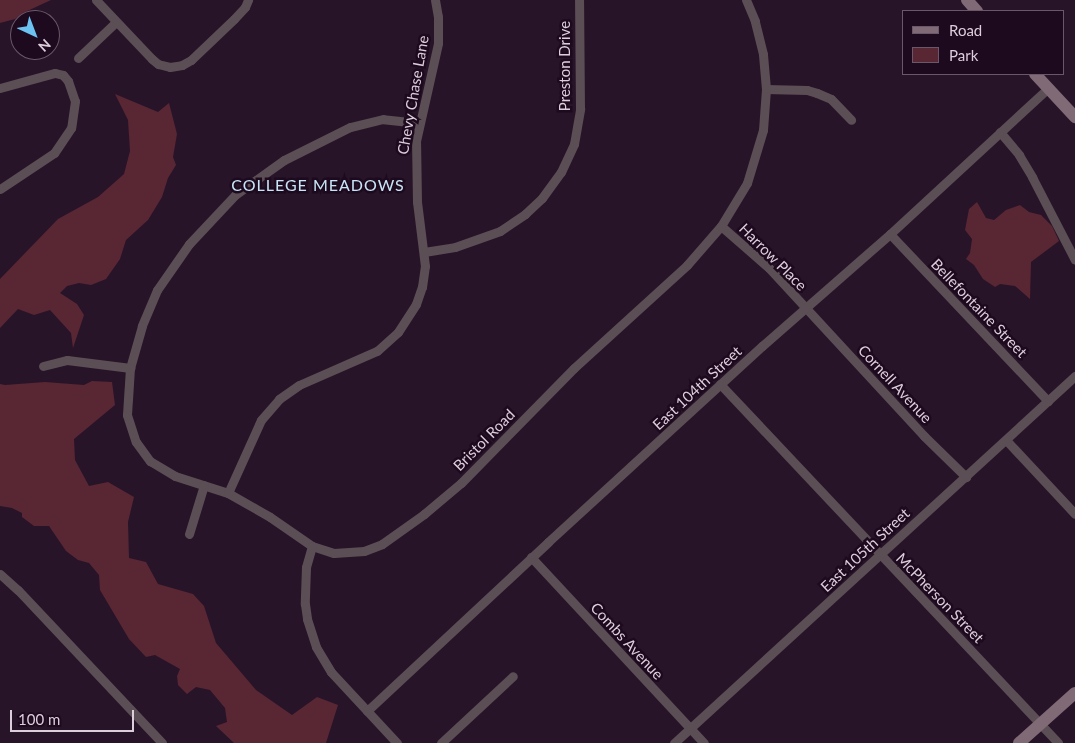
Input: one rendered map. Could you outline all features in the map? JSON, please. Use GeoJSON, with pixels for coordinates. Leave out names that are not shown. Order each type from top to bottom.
{"type":"FeatureCollection","features":[{"type":"Feature","properties":{"kind":"main road"},"geometry":{"type":"LineString","coordinates":[[966,0],[976,10]]}},
{"type":"Feature","properties":{"kind":"main road"},"geometry":{"type":"LineString","coordinates":[[1036,75],[1075,117]]}},
{"type":"Feature","properties":{"kind":"main road"},"geometry":{"type":"LineString","coordinates":[[1020,743],[1075,693]]}},
{"type":"Feature","properties":{"kind":"street"},"geometry":{"type":"LineString","coordinates":[[96,0],[152,59],[158,64],[170,67],[182,66],[191,60],[240,14],[248,0]]}},
{"type":"Feature","properties":{"kind":"street","name":"Chevy Chase Lane"},"geometry":{"type":"LineString","coordinates":[[228,493],[261,420],[278,399],[299,385],[372,355],[398,332],[416,304],[422,287],[424,252],[415,167],[419,123],[438,43],[438,17],[435,0]]}},
{"type":"Feature","properties":{"kind":"street","name":"Preston Drive"},"geometry":{"type":"LineString","coordinates":[[424,252],[455,247],[500,232],[525,214],[542,198],[561,172],[574,144],[580,108],[579,0]]}},
{"type":"Feature","properties":{"kind":"street","name":"Bristol Road"},"geometry":{"type":"LineString","coordinates":[[419,123],[383,119],[350,127],[284,160],[235,195],[188,244],[157,290],[142,326],[130,368],[127,415],[136,442],[150,461],[166,472],[228,493],[270,517],[312,546],[334,553],[364,551],[382,544],[424,514],[479,466],[574,368],[687,265],[721,226],[747,183],[757,156],[763,130],[766,89],[763,54],[755,20],[746,0]]}},
{"type":"Feature","properties":{"kind":"street"},"geometry":{"type":"LineString","coordinates":[[78,58],[116,22]]}},
{"type":"Feature","properties":{"kind":"street"},"geometry":{"type":"LineString","coordinates":[[0,88],[46,74],[63,75],[72,88],[75,101],[71,128],[54,152],[0,189]]}},
{"type":"Feature","properties":{"kind":"street","name":"East 104th Street"},"geometry":{"type":"LineString","coordinates":[[367,710],[720,384],[890,234],[1048,88]]}},
{"type":"Feature","properties":{"kind":"street"},"geometry":{"type":"LineString","coordinates":[[766,89],[807,90],[818,93],[830,99],[851,120]]}},
{"type":"Feature","properties":{"kind":"street"},"geometry":{"type":"LineString","coordinates":[[1000,132],[1032,177],[1075,260]]}},
{"type":"Feature","properties":{"kind":"street","name":"Harrow Place"},"geometry":{"type":"LineString","coordinates":[[721,226],[769,268],[805,308]]}},
{"type":"Feature","properties":{"kind":"street","name":"Bellefontaine Street"},"geometry":{"type":"LineString","coordinates":[[890,234],[1048,401]]}},
{"type":"Feature","properties":{"kind":"street","name":"Cornell Avenue"},"geometry":{"type":"LineString","coordinates":[[805,308],[966,477]]}},
{"type":"Feature","properties":{"kind":"street"},"geometry":{"type":"LineString","coordinates":[[43,366],[68,360],[130,368]]}},
{"type":"Feature","properties":{"kind":"street","name":"East 105th Street"},"geometry":{"type":"LineString","coordinates":[[674,743],[1075,376]]}},
{"type":"Feature","properties":{"kind":"street","name":"McPherson Street"},"geometry":{"type":"LineString","coordinates":[[720,384],[1058,743]]}},
{"type":"Feature","properties":{"kind":"street"},"geometry":{"type":"LineString","coordinates":[[1006,440],[1075,514]]}},
{"type":"Feature","properties":{"kind":"street"},"geometry":{"type":"LineString","coordinates":[[189,534],[204,485]]}},
{"type":"Feature","properties":{"kind":"street"},"geometry":{"type":"LineString","coordinates":[[312,546],[306,567],[305,604],[313,638],[330,672],[397,743]]}},
{"type":"Feature","properties":{"kind":"street","name":"Combs Avenue"},"geometry":{"type":"LineString","coordinates":[[531,557],[704,743]]}},
{"type":"Feature","properties":{"kind":"street"},"geometry":{"type":"LineString","coordinates":[[0,574],[18,590],[162,743]]}},
{"type":"Feature","properties":{"kind":"street"},"geometry":{"type":"LineString","coordinates":[[441,743],[514,676]]}},
{"type":"Feature","properties":{"kind":"green space"},"geometry":{"type":"Polygon","coordinates":[[[0,0],[51,0],[29,10],[10,10],[10,20],[0,23],[0,0]]]}},
{"type":"Feature","properties":{"kind":"green space"},"geometry":{"type":"Polygon","coordinates":[[[115,94],[158,112],[169,103],[177,134],[173,157],[176,165],[168,178],[162,197],[148,220],[126,240],[120,259],[106,279],[91,285],[79,283],[67,286],[60,293],[77,304],[84,315],[73,348],[71,333],[50,310],[34,315],[18,309],[0,328],[0,279],[58,219],[98,197],[124,174],[130,151],[128,120],[115,94]]]}},
{"type":"Feature","properties":{"kind":"green space"},"geometry":{"type":"Polygon","coordinates":[[[977,202],[986,218],[994,220],[1006,210],[1020,205],[1029,212],[1041,215],[1052,226],[1059,241],[1031,262],[1030,299],[1015,286],[1000,284],[995,287],[983,279],[974,265],[966,259],[970,253],[972,239],[965,230],[969,209],[977,202]]]}},
{"type":"Feature","properties":{"kind":"green space"},"geometry":{"type":"Polygon","coordinates":[[[92,381],[112,382],[115,405],[74,439],[75,460],[89,486],[108,482],[134,497],[128,522],[129,558],[146,562],[158,584],[193,594],[204,606],[216,643],[256,690],[292,715],[317,697],[338,705],[326,743],[234,743],[216,726],[227,722],[225,708],[210,690],[196,687],[187,694],[178,685],[177,676],[180,669],[155,655],[146,657],[129,639],[100,590],[99,575],[89,563],[78,560],[66,551],[49,526],[34,526],[22,517],[22,513],[12,508],[0,506],[0,384],[45,382],[84,385],[92,381]]]}},
{"type":"Feature","properties":{"kind":"district","name":"COLLEGE MEADOWS"},"geometry":{"type":"Point","coordinates":[318,185]}}]}
